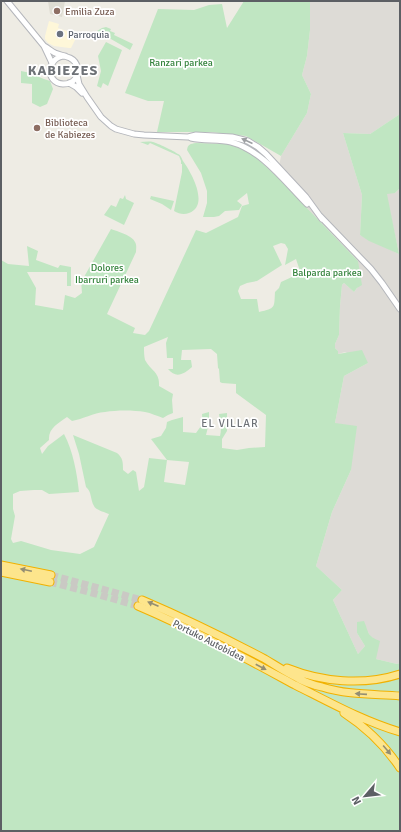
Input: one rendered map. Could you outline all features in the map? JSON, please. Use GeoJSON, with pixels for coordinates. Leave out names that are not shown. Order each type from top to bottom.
{"type":"FeatureCollection","features":[{"type":"Feature","properties":{"kind":"highway"},"geometry":{"type":"LineString","coordinates":[[1,565],[50,579],[1,572]]}},
{"type":"Feature","properties":{"kind":"highway","name":"Portuko Autobidea"},"geometry":{"type":"LineString","coordinates":[[266,660],[161,608],[140,603],[314,695]]}},
{"type":"Feature","properties":{"kind":"highway"},"geometry":{"type":"LineString","coordinates":[[266,660],[294,671],[331,680],[368,680],[400,674]]}},
{"type":"Feature","properties":{"kind":"highway"},"geometry":{"type":"LineString","coordinates":[[266,660],[294,677],[322,687],[348,693],[400,696]]}},
{"type":"Feature","properties":{"kind":"highway"},"geometry":{"type":"LineString","coordinates":[[314,695],[400,732]]}},
{"type":"Feature","properties":{"kind":"highway"},"geometry":{"type":"LineString","coordinates":[[314,695],[354,720],[372,734],[400,768]]}},
{"type":"Feature","properties":{"kind":"street"},"geometry":{"type":"LineString","coordinates":[[7,1],[44,46],[52,63]]}},
{"type":"Feature","properties":{"kind":"street"},"geometry":{"type":"LineString","coordinates":[[44,46],[55,53],[73,60],[76,63],[79,84],[106,122],[111,126],[123,132],[144,135],[224,141],[242,146],[255,153],[264,160],[371,269],[399,308]]}},
{"type":"Feature","properties":{"kind":"street"},"geometry":{"type":"LineString","coordinates":[[65,56],[58,58],[52,63],[50,72],[53,79],[60,84],[68,83],[72,82],[77,75]]}},
{"type":"Feature","properties":{"kind":"street"},"geometry":{"type":"LineString","coordinates":[[68,83],[87,97]]}},
{"type":"Feature","properties":{"kind":"street"},"geometry":{"type":"LineString","coordinates":[[191,138],[196,135],[237,137],[258,147],[278,166],[306,197],[322,219]]}},
{"type":"Feature","properties":{"kind":"shaded area","name":"Emilia Zuza"},"geometry":{"type":"Polygon","coordinates":[[[48,1],[65,1],[62,17],[50,14],[48,1]]]}},
{"type":"Feature","properties":{"kind":"shaded area"},"geometry":{"type":"Polygon","coordinates":[[[310,1],[400,1],[400,114],[370,134],[343,133],[362,195],[360,235],[399,254],[386,193],[395,193],[400,188],[400,663],[397,664],[376,659],[373,638],[368,632],[357,633],[365,646],[358,654],[333,600],[342,590],[316,566],[332,512],[351,470],[335,423],[344,376],[368,363],[345,352],[338,354],[338,351],[335,348],[339,335],[342,285],[344,283],[354,292],[358,287],[358,261],[277,177],[281,156],[307,113],[311,94],[302,75],[307,56],[310,30],[310,1]]]}},
{"type":"Feature","properties":{"kind":"shaded area"},"geometry":{"type":"Polygon","coordinates":[[[49,21],[59,24],[58,28],[77,36],[71,48],[54,46],[48,43],[45,36],[49,21]]]}},
{"type":"Feature","properties":{"kind":"green space","name":"Ranzari parkea"},"geometry":{"type":"Polygon","coordinates":[[[244,1],[310,1],[310,30],[307,56],[302,75],[311,94],[307,113],[281,156],[246,136],[211,132],[157,132],[164,101],[148,101],[125,93],[158,9],[194,10],[209,5],[222,4],[227,28],[244,1]]]}},
{"type":"Feature","properties":{"kind":"green space"},"geometry":{"type":"Polygon","coordinates":[[[106,27],[115,33],[114,35],[133,44],[130,50],[97,31],[106,27]]]}},
{"type":"Feature","properties":{"kind":"green space"},"geometry":{"type":"Polygon","coordinates":[[[106,42],[122,50],[108,86],[103,83],[101,88],[97,86],[101,71],[98,56],[106,42]]]}},
{"type":"Feature","properties":{"kind":"green space"},"geometry":{"type":"Polygon","coordinates":[[[21,71],[40,75],[39,77],[50,81],[53,89],[47,104],[40,107],[32,103],[32,84],[21,83],[21,71]]]}},
{"type":"Feature","properties":{"kind":"green space"},"geometry":{"type":"Polygon","coordinates":[[[400,114],[400,188],[395,193],[387,194],[399,254],[369,241],[360,235],[362,195],[343,133],[370,134],[400,114]]]}},
{"type":"Feature","properties":{"kind":"green space"},"geometry":{"type":"Polygon","coordinates":[[[140,142],[155,143],[180,155],[197,188],[198,203],[195,209],[185,214],[174,211],[182,172],[182,164],[179,156],[150,143],[148,145],[140,142]]]}},
{"type":"Feature","properties":{"kind":"green space"},"geometry":{"type":"Polygon","coordinates":[[[196,143],[227,144],[245,150],[259,160],[358,261],[362,285],[354,292],[344,283],[342,285],[339,335],[335,348],[338,351],[338,354],[362,350],[368,363],[344,376],[335,423],[357,426],[351,470],[332,512],[316,566],[342,590],[333,600],[358,654],[365,646],[357,633],[357,622],[364,621],[371,636],[380,641],[376,659],[397,664],[400,663],[400,831],[1,831],[1,260],[8,264],[29,266],[27,246],[38,251],[36,260],[58,268],[60,265],[71,267],[71,286],[67,286],[67,272],[27,272],[36,288],[35,305],[63,310],[65,295],[75,298],[82,293],[81,280],[111,229],[121,232],[134,240],[136,243],[136,252],[107,314],[135,328],[133,333],[145,335],[149,331],[196,230],[206,233],[238,217],[242,206],[249,204],[247,193],[237,201],[242,205],[239,210],[225,211],[219,216],[214,217],[203,217],[207,203],[207,191],[201,173],[187,150],[189,145],[196,143]],[[281,243],[273,246],[282,265],[257,281],[240,286],[238,291],[241,299],[257,299],[259,312],[273,306],[275,292],[279,288],[281,282],[300,271],[296,259],[285,265],[288,249],[285,244],[281,243]],[[168,337],[144,347],[145,360],[157,375],[159,386],[173,394],[173,413],[163,418],[145,412],[115,411],[96,414],[72,421],[67,417],[55,426],[50,432],[49,440],[40,448],[42,454],[48,446],[64,434],[74,462],[79,492],[49,494],[42,490],[34,490],[20,491],[13,494],[13,509],[15,516],[11,539],[13,543],[21,541],[51,550],[80,554],[94,547],[109,514],[96,509],[94,506],[89,491],[86,487],[79,454],[73,435],[117,453],[122,460],[123,470],[128,474],[133,470],[136,472],[139,491],[144,487],[149,458],[167,460],[151,439],[161,436],[166,428],[167,422],[183,417],[183,432],[196,433],[201,425],[202,414],[209,412],[209,423],[206,435],[220,436],[221,428],[219,414],[227,413],[227,431],[222,439],[222,448],[237,450],[265,447],[266,415],[236,393],[236,384],[220,382],[217,354],[211,349],[182,350],[181,360],[191,360],[192,367],[186,372],[177,375],[168,369],[173,369],[173,358],[167,358],[166,343],[168,337]],[[167,460],[164,482],[185,485],[189,462],[167,460]]]}},
{"type":"Feature","properties":{"kind":"green space"},"geometry":{"type":"Polygon","coordinates":[[[125,195],[126,199],[134,203],[124,225],[104,215],[111,205],[116,207],[120,198],[123,199],[125,195]]]}},
{"type":"Feature","properties":{"kind":"green space"},"geometry":{"type":"Polygon","coordinates":[[[151,196],[174,201],[171,210],[150,199],[151,196]]]}},
{"type":"Feature","properties":{"kind":"tunnel"},"geometry":{"type":"LineString","coordinates":[[51,575],[142,600]]}},
{"type":"Feature","properties":{"kind":"tunnel"},"geometry":{"type":"LineString","coordinates":[[50,582],[138,606]]}},
{"type":"Feature","properties":{"kind":"place","name":"Emilia Zuza"},"geometry":{"type":"Point","coordinates":[57,11]}},
{"type":"Feature","properties":{"kind":"place","name":"Parroquia"},"geometry":{"type":"Point","coordinates":[60,34]}},
{"type":"Feature","properties":{"kind":"place","name":"Biblioteca de Kabiezes"},"geometry":{"type":"Point","coordinates":[37,128]}},
{"type":"Feature","properties":{"kind":"district","name":"KABIEZES"},"geometry":{"type":"Point","coordinates":[63,70]}},
{"type":"Feature","properties":{"kind":"district","name":"EL VILLAR"},"geometry":{"type":"Point","coordinates":[230,423]}},
{"type":"Feature","properties":{"kind":"park label","name":"Dolores Ibarruri parkea"},"geometry":{"type":"Point","coordinates":[107,272]}},
{"type":"Feature","properties":{"kind":"park label","name":"Balparda parkea"},"geometry":{"type":"Point","coordinates":[327,272]}}]}
